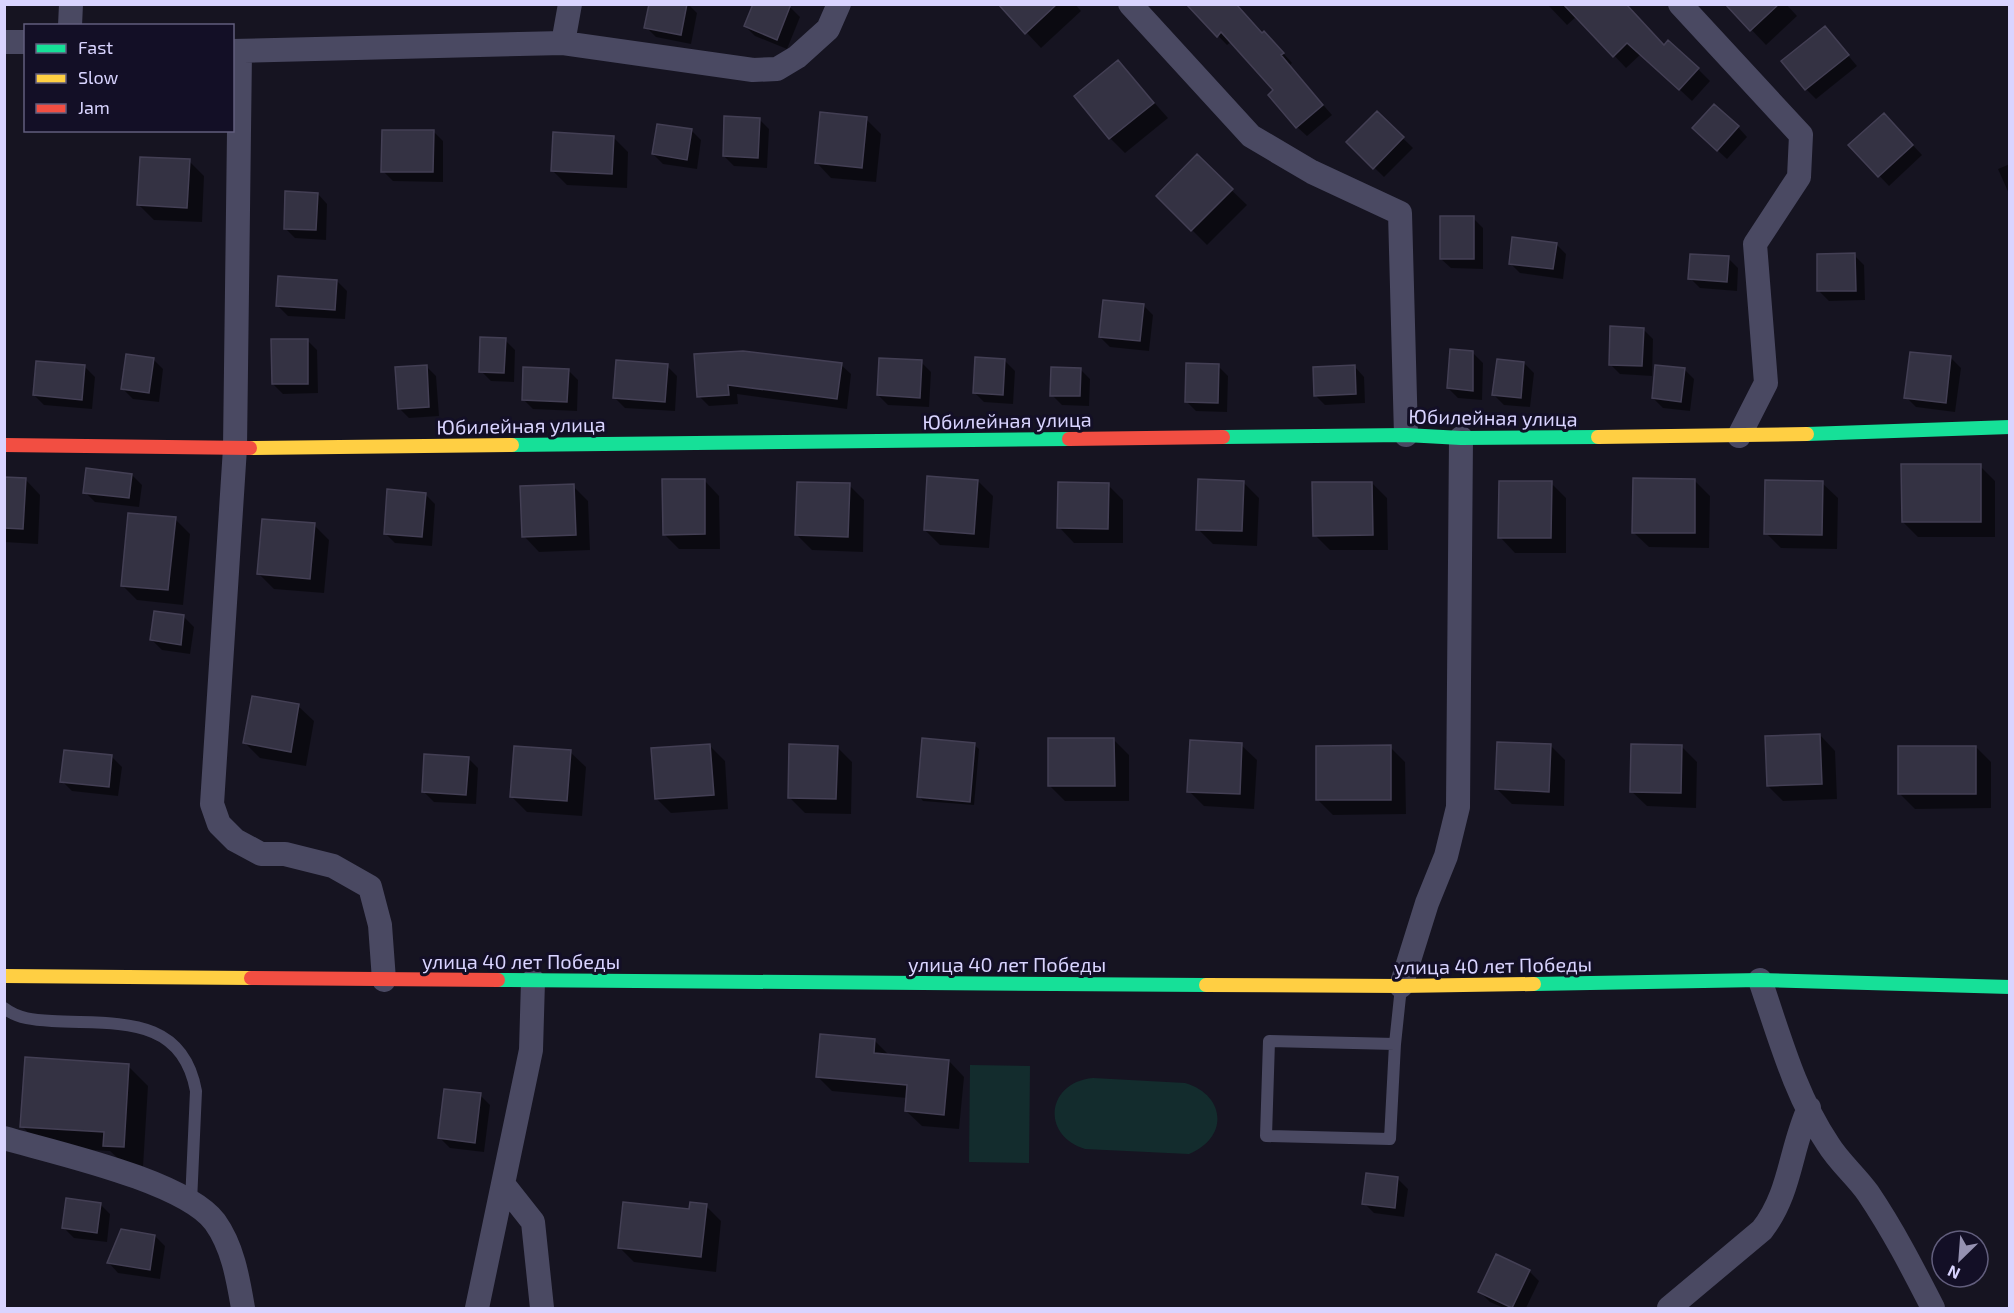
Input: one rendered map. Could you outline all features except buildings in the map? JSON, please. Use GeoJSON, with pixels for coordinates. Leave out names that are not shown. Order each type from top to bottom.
{"type":"FeatureCollection","features":[{"type":"Feature","properties":{"kind":"street"},"geometry":{"type":"LineString","coordinates":[[70,24],[71,4]]}},
{"type":"Feature","properties":{"kind":"street"},"geometry":{"type":"LineString","coordinates":[[563,43],[570,4]]}},
{"type":"Feature","properties":{"kind":"street"},"geometry":{"type":"LineString","coordinates":[[384,980],[380,925],[369,887],[333,866],[285,854],[261,854],[235,840],[219,824],[212,804],[234,447],[236,51],[563,43],[753,70],[777,69],[797,57],[828,28],[839,4]]}},
{"type":"Feature","properties":{"kind":"street"},"geometry":{"type":"LineString","coordinates":[[1130,4],[1251,136],[1312,172],[1400,213],[1406,435]]}},
{"type":"Feature","properties":{"kind":"street"},"geometry":{"type":"LineString","coordinates":[[1680,4],[1801,135],[1799,177],[1755,244],[1766,383],[1739,436]]}},
{"type":"Feature","properties":{"kind":"street"},"geometry":{"type":"LineString","coordinates":[[4,42],[24,42]]}},
{"type":"Feature","properties":{"kind":"street","name":"Юбилейная улица"},"geometry":{"type":"LineString","coordinates":[[4,445],[234,447],[1406,435],[1461,438],[1739,436],[2010,427]]}},
{"type":"Feature","properties":{"kind":"street"},"geometry":{"type":"LineString","coordinates":[[1401,986],[1427,903],[1446,856],[1458,807],[1461,438]]}},
{"type":"Feature","properties":{"kind":"street","name":"улица 40 лет Победы"},"geometry":{"type":"LineString","coordinates":[[4,976],[1401,986],[1760,980],[2010,987]]}},
{"type":"Feature","properties":{"kind":"street"},"geometry":{"type":"LineString","coordinates":[[1760,980],[1792,1070],[1828,1145],[1868,1193],[1902,1248],[1933,1308]]}},
{"type":"Feature","properties":{"kind":"street"},"geometry":{"type":"LineString","coordinates":[[477,1308],[531,1050],[533,981]]}},
{"type":"Feature","properties":{"kind":"street"},"geometry":{"type":"LineString","coordinates":[[1669,1308],[1762,1230],[1774,1215],[1784,1190],[1801,1125],[1809,1108]]}},
{"type":"Feature","properties":{"kind":"street"},"geometry":{"type":"LineString","coordinates":[[4,1138],[153,1182],[191,1202],[214,1221],[229,1249],[238,1278],[243,1308]]}},
{"type":"Feature","properties":{"kind":"street"},"geometry":{"type":"LineString","coordinates":[[503,1184],[533,1222],[542,1308]]}},
{"type":"Feature","properties":{"kind":"lane"},"geometry":{"type":"LineString","coordinates":[[1395,1044],[1269,1041],[1266,1136],[1390,1139],[1395,1044],[1401,986]]}},
{"type":"Feature","properties":{"kind":"lane"},"geometry":{"type":"LineString","coordinates":[[4,1008],[10,1013],[26,1018],[132,1025],[167,1038],[176,1045],[186,1058],[194,1075],[196,1091],[191,1202]]}},
{"type":"Feature","properties":{"kind":"green space"},"geometry":{"type":"Polygon","coordinates":[[[970,1065],[1030,1066],[1029,1163],[969,1162],[970,1065]]]}},
{"type":"Feature","properties":{"kind":"green space"},"geometry":{"type":"Polygon","coordinates":[[[1093,1078],[1185,1083],[1199,1089],[1209,1097],[1215,1107],[1216,1128],[1211,1138],[1202,1147],[1189,1154],[1085,1149],[1071,1142],[1061,1133],[1056,1121],[1055,1110],[1058,1099],[1066,1089],[1078,1082],[1093,1078]]]}},
{"type":"Feature","properties":{"kind":"traffic: fast"},"geometry":{"type":"LineString","coordinates":[[1807,434],[2010,427]]}},
{"type":"Feature","properties":{"kind":"traffic: fast"},"geometry":{"type":"LineString","coordinates":[[1223,437],[1406,435],[1461,438],[1598,437]]}},
{"type":"Feature","properties":{"kind":"traffic: fast"},"geometry":{"type":"LineString","coordinates":[[512,445],[1069,439]]}},
{"type":"Feature","properties":{"kind":"traffic: fast"},"geometry":{"type":"LineString","coordinates":[[498,980],[1206,985]]}},
{"type":"Feature","properties":{"kind":"traffic: fast"},"geometry":{"type":"LineString","coordinates":[[1534,984],[1760,980],[2010,987]]}},
{"type":"Feature","properties":{"kind":"traffic: slow"},"geometry":{"type":"LineString","coordinates":[[1598,437],[1807,434]]}},
{"type":"Feature","properties":{"kind":"traffic: slow"},"geometry":{"type":"LineString","coordinates":[[250,448],[512,445]]}},
{"type":"Feature","properties":{"kind":"traffic: slow"},"geometry":{"type":"LineString","coordinates":[[4,976],[251,978]]}},
{"type":"Feature","properties":{"kind":"traffic: slow"},"geometry":{"type":"LineString","coordinates":[[1206,985],[1534,984]]}},
{"type":"Feature","properties":{"kind":"traffic: jam"},"geometry":{"type":"LineString","coordinates":[[1069,439],[1223,437]]}},
{"type":"Feature","properties":{"kind":"traffic: jam"},"geometry":{"type":"LineString","coordinates":[[4,445],[250,448]]}},
{"type":"Feature","properties":{"kind":"traffic: jam"},"geometry":{"type":"LineString","coordinates":[[251,978],[498,980]]}}]}
